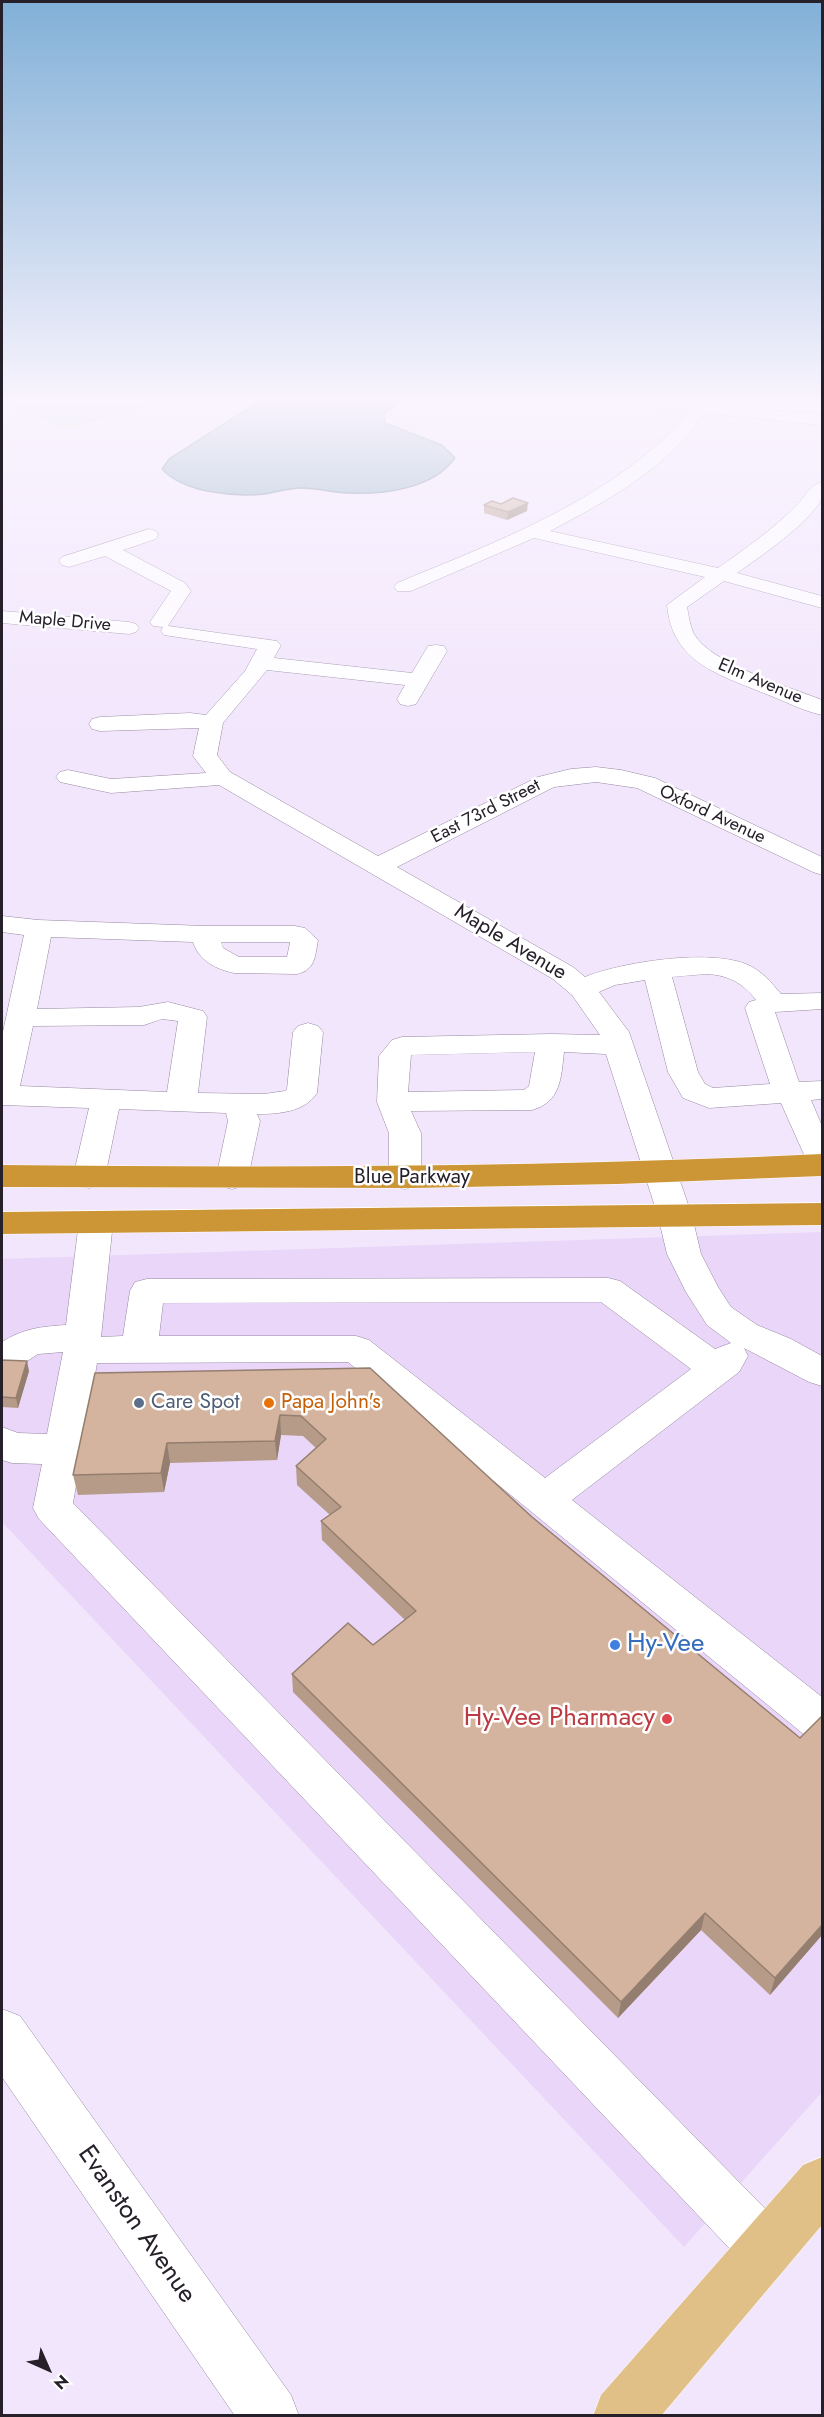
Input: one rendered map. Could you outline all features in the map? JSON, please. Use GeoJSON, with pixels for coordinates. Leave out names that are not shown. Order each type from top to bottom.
{"type":"FeatureCollection","features":[{"type":"Feature","properties":{"kind":"highway","name":"Blue Parkway"},"geometry":{"type":"LineString","coordinates":[[2,1176],[405,1178],[660,1174],[822,1166]]}},
{"type":"Feature","properties":{"kind":"highway","name":"Blue Parkway"},"geometry":{"type":"LineString","coordinates":[[2,1223],[822,1214]]}},
{"type":"Feature","properties":{"kind":"main road"},"geometry":{"type":"LineString","coordinates":[[622,2415],[822,2184]]}},
{"type":"Feature","properties":{"kind":"street"},"geometry":{"type":"LineString","coordinates":[[404,587],[536,533],[570,514]]}},
{"type":"Feature","properties":{"kind":"street","name":"Elm Avenue"},"geometry":{"type":"LineString","coordinates":[[798,514],[770,540],[678,605],[677,619],[688,642],[721,668],[822,708]]}},
{"type":"Feature","properties":{"kind":"street"},"geometry":{"type":"LineString","coordinates":[[536,533],[719,574],[822,602]]}},
{"type":"Feature","properties":{"kind":"street"},"geometry":{"type":"LineString","coordinates":[[69,561],[149,535]]}},
{"type":"Feature","properties":{"kind":"street"},"geometry":{"type":"LineString","coordinates":[[107,549],[178,587],[181,591],[150,632]]}},
{"type":"Feature","properties":{"kind":"street","name":"Maple Drive"},"geometry":{"type":"LineString","coordinates":[[2,617],[270,645],[260,663]]}},
{"type":"Feature","properties":{"kind":"street"},"geometry":{"type":"LineString","coordinates":[[407,702],[436,651]]}},
{"type":"Feature","properties":{"kind":"street"},"geometry":{"type":"LineString","coordinates":[[68,777],[111,786],[212,780],[222,777],[205,756],[212,722],[254,674],[260,663],[419,680]]}},
{"type":"Feature","properties":{"kind":"street"},"geometry":{"type":"LineString","coordinates":[[100,724],[190,720],[212,722]]}},
{"type":"Feature","properties":{"kind":"street","name":"East 73rd Street"},"geometry":{"type":"LineString","coordinates":[[379,866],[546,782],[572,774],[599,774]]}},
{"type":"Feature","properties":{"kind":"street","name":"Oxford Avenue"},"geometry":{"type":"LineString","coordinates":[[599,774],[626,777],[646,783],[822,867]]}},
{"type":"Feature","properties":{"kind":"street","name":"Maple Avenue"},"geometry":{"type":"LineString","coordinates":[[222,777],[563,973],[582,989],[614,1032],[675,1216],[684,1254],[703,1293],[719,1316],[744,1334],[778,1348],[822,1372]]}},
{"type":"Feature","properties":{"kind":"street"},"geometry":{"type":"LineString","coordinates":[[2,924],[38,928],[206,934]]}},
{"type":"Feature","properties":{"kind":"street"},"geometry":{"type":"LineString","coordinates":[[38,928],[35,953],[2,1095],[239,1104],[287,1102],[297,1099],[302,1093],[308,1032]]}},
{"type":"Feature","properties":{"kind":"street"},"geometry":{"type":"LineString","coordinates":[[582,989],[608,978],[708,965],[730,967],[755,979],[773,1003]]}},
{"type":"Feature","properties":{"kind":"street"},"geometry":{"type":"LineString","coordinates":[[656,970],[683,1072],[694,1090],[709,1098],[801,1092]]}},
{"type":"Feature","properties":{"kind":"street"},"geometry":{"type":"LineString","coordinates":[[822,1001],[773,1003],[759,1008],[801,1092],[822,1159]]}},
{"type":"Feature","properties":{"kind":"street"},"geometry":{"type":"LineString","coordinates":[[20,1018],[144,1016],[153,1010],[181,1011],[193,1017],[181,1102]]}},
{"type":"Feature","properties":{"kind":"street"},"geometry":{"type":"LineString","coordinates":[[392,1101],[532,1100],[544,1089],[551,1043]]}},
{"type":"Feature","properties":{"kind":"street"},"geometry":{"type":"LineString","coordinates":[[405,1178],[405,1133],[392,1101],[394,1056],[402,1046],[551,1043],[619,1045]]}},
{"type":"Feature","properties":{"kind":"street"},"geometry":{"type":"LineString","coordinates":[[89,1177],[106,1099]]}},
{"type":"Feature","properties":{"kind":"street"},"geometry":{"type":"LineString","coordinates":[[232,1178],[244,1121],[239,1104]]}},
{"type":"Feature","properties":{"kind":"street"},"geometry":{"type":"LineString","coordinates":[[96,1222],[82,1344],[53,1508],[767,2248]]}},
{"type":"Feature","properties":{"kind":"street"},"geometry":{"type":"LineString","coordinates":[[139,1350],[147,1291],[608,1290],[717,1369]]}},
{"type":"Feature","properties":{"kind":"street"},"geometry":{"type":"LineString","coordinates":[[544,1500],[726,1362],[744,1334]]}},
{"type":"Feature","properties":{"kind":"street"},"geometry":{"type":"LineString","coordinates":[[2,1359],[31,1341],[139,1350],[356,1349],[822,1723]]}},
{"type":"Feature","properties":{"kind":"street"},"geometry":{"type":"LineString","coordinates":[[2,1442],[12,1448],[64,1450]]}},
{"type":"Feature","properties":{"kind":"street","name":"Evanston Avenue"},"geometry":{"type":"LineString","coordinates":[[2,2034],[270,2415]]}},
{"type":"Feature","properties":{"kind":"shaded area"},"geometry":{"type":"Polygon","coordinates":[[[822,1232],[822,2092],[684,2247],[2,1522],[2,1259],[822,1232]]]}},
{"type":"Feature","properties":{"kind":"building"},"geometry":{"type":"Polygon","coordinates":[[[2,1360],[27,1361],[16,1398],[2,1397],[2,1360]]]}},
{"type":"Feature","properties":{"kind":"building"},"geometry":{"type":"Polygon","coordinates":[[[370,1368],[532,1517],[800,1738],[822,1716],[822,1925],[775,1978],[705,1913],[621,2002],[292,1674],[348,1623],[373,1645],[416,1611],[321,1521],[341,1507],[296,1466],[326,1439],[301,1416],[280,1415],[275,1441],[167,1443],[161,1473],[73,1475],[95,1373],[370,1368]]]}},
{"type":"Feature","properties":{"kind":"place","name":"Care Spot"},"geometry":{"type":"Point","coordinates":[139,1403]}},
{"type":"Feature","properties":{"kind":"place","name":"Papa John's"},"geometry":{"type":"Point","coordinates":[269,1403]}},
{"type":"Feature","properties":{"kind":"place","name":"Hy-Vee"},"geometry":{"type":"Point","coordinates":[615,1645]}},
{"type":"Feature","properties":{"kind":"place","name":"Hy-Vee Pharmacy"},"geometry":{"type":"Point","coordinates":[667,1719]}}]}
